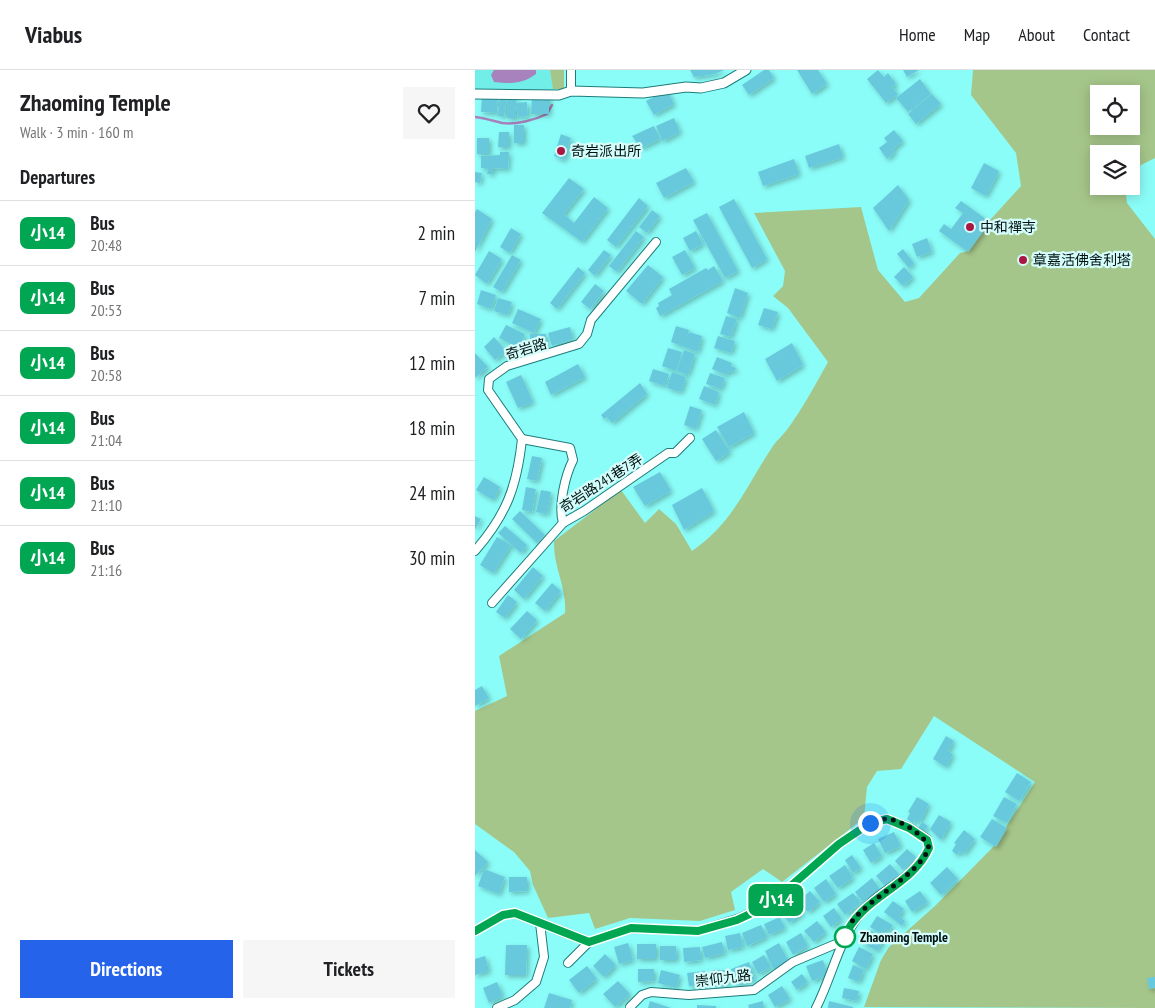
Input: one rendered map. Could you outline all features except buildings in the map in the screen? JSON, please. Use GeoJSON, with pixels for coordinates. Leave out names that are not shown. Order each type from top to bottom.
{"type":"FeatureCollection","features":[{"type":"Feature","properties":{"kind":"street"},"geometry":{"type":"LineString","coordinates":[[571,70],[571,91]]}},
{"type":"Feature","properties":{"kind":"street"},"geometry":{"type":"LineString","coordinates":[[475,94],[555,95],[571,91],[643,93],[686,87],[701,88],[723,84],[746,70]]}},
{"type":"Feature","properties":{"kind":"street","name":"奇岩路"},"geometry":{"type":"LineString","coordinates":[[522,439],[488,390],[489,379],[507,366],[579,344],[587,334],[591,320],[656,242]]}},
{"type":"Feature","properties":{"kind":"street","name":"奇岩路241巷7弄"},"geometry":{"type":"LineString","coordinates":[[492,603],[563,523],[584,511],[668,454],[675,454],[690,438]]}},
{"type":"Feature","properties":{"kind":"street"},"geometry":{"type":"LineString","coordinates":[[475,551],[510,500],[519,470],[522,439],[569,448],[573,460],[568,470],[561,515],[563,523]]}},
{"type":"Feature","properties":{"kind":"street"},"geometry":{"type":"LineString","coordinates":[[568,963],[589,942],[631,928],[698,931],[737,920],[769,905],[839,844],[870,823],[887,819],[909,828],[927,840],[929,848],[916,869],[862,911],[847,930],[828,985],[816,1008]]}},
{"type":"Feature","properties":{"kind":"street"},"geometry":{"type":"LineString","coordinates":[[475,931],[503,915],[515,913],[589,942]]}},
{"type":"Feature","properties":{"kind":"street"},"geometry":{"type":"LineString","coordinates":[[497,1008],[515,1000],[536,982],[544,957],[540,923]]}},
{"type":"Feature","properties":{"kind":"street","name":"崇仰九路"},"geometry":{"type":"LineString","coordinates":[[630,1007],[642,995],[651,992],[689,995],[754,990],[793,962],[843,941]]}},
{"type":"Feature","properties":{"kind":"shaded area"},"geometry":{"type":"Polygon","coordinates":[[[475,70],[550,70],[554,90],[475,90],[475,70]]]}},
{"type":"Feature","properties":{"kind":"shaded area"},"geometry":{"type":"Polygon","coordinates":[[[494,70],[536,70],[536,74],[521,81],[500,83],[494,82],[491,75],[494,70]]]}},
{"type":"Feature","properties":{"kind":"green space"},"geometry":{"type":"Polygon","coordinates":[[[550,70],[564,70],[564,89],[553,89],[550,70]]]}},
{"type":"Feature","properties":{"kind":"green space"},"geometry":{"type":"Polygon","coordinates":[[[973,70],[1155,70],[1155,158],[1140,166],[1140,145],[1090,145],[1090,195],[1126,195],[1127,203],[1155,239],[1155,1008],[864,1007],[881,960],[889,947],[936,905],[993,847],[1035,782],[934,716],[901,769],[877,771],[867,787],[864,818],[782,882],[763,869],[731,892],[735,910],[700,921],[630,918],[595,929],[589,913],[548,918],[533,885],[530,871],[514,852],[475,824],[475,711],[507,696],[499,656],[565,613],[564,594],[554,550],[554,541],[621,490],[645,523],[659,509],[676,524],[692,551],[719,528],[729,516],[773,446],[797,415],[828,362],[788,308],[773,296],[783,286],[785,271],[754,213],[861,207],[878,270],[905,302],[919,298],[960,253],[965,252],[991,219],[1021,186],[1016,153],[971,95],[973,70]]]}},
{"type":"Feature","properties":{"kind":"waterway"},"geometry":{"type":"LineString","coordinates":[[475,117],[502,123],[519,123],[547,114],[552,105]]}},
{"type":"Feature","properties":{"kind":"bus line","name":"小14"},"geometry":{"type":"LineString","coordinates":[[475,931],[503,915],[515,913],[589,942],[631,928],[698,931],[737,920],[769,905],[839,844],[870,823],[887,819],[909,828],[927,840],[929,848],[925,858],[916,869],[862,911],[847,930],[844,938]]}},
{"type":"Feature","properties":{"kind":"place","name":"奇岩派出所"},"geometry":{"type":"Point","coordinates":[561,151]}},
{"type":"Feature","properties":{"kind":"place","name":"中和禪寺"},"geometry":{"type":"Point","coordinates":[970,227]}},
{"type":"Feature","properties":{"kind":"place","name":"章嘉活佛舍利塔"},"geometry":{"type":"Point","coordinates":[1023,260]}},
{"type":"Feature","properties":{"kind":"place","name":"Zhaoming Temple"},"geometry":{"type":"Point","coordinates":[845,937]}},
{"type":"Feature","properties":{"kind":"route"},"geometry":{"type":"LineString","coordinates":[[845,937],[847,930],[862,911],[916,869],[925,858],[929,848],[927,840],[909,828],[887,819],[870,823]]}}]}
